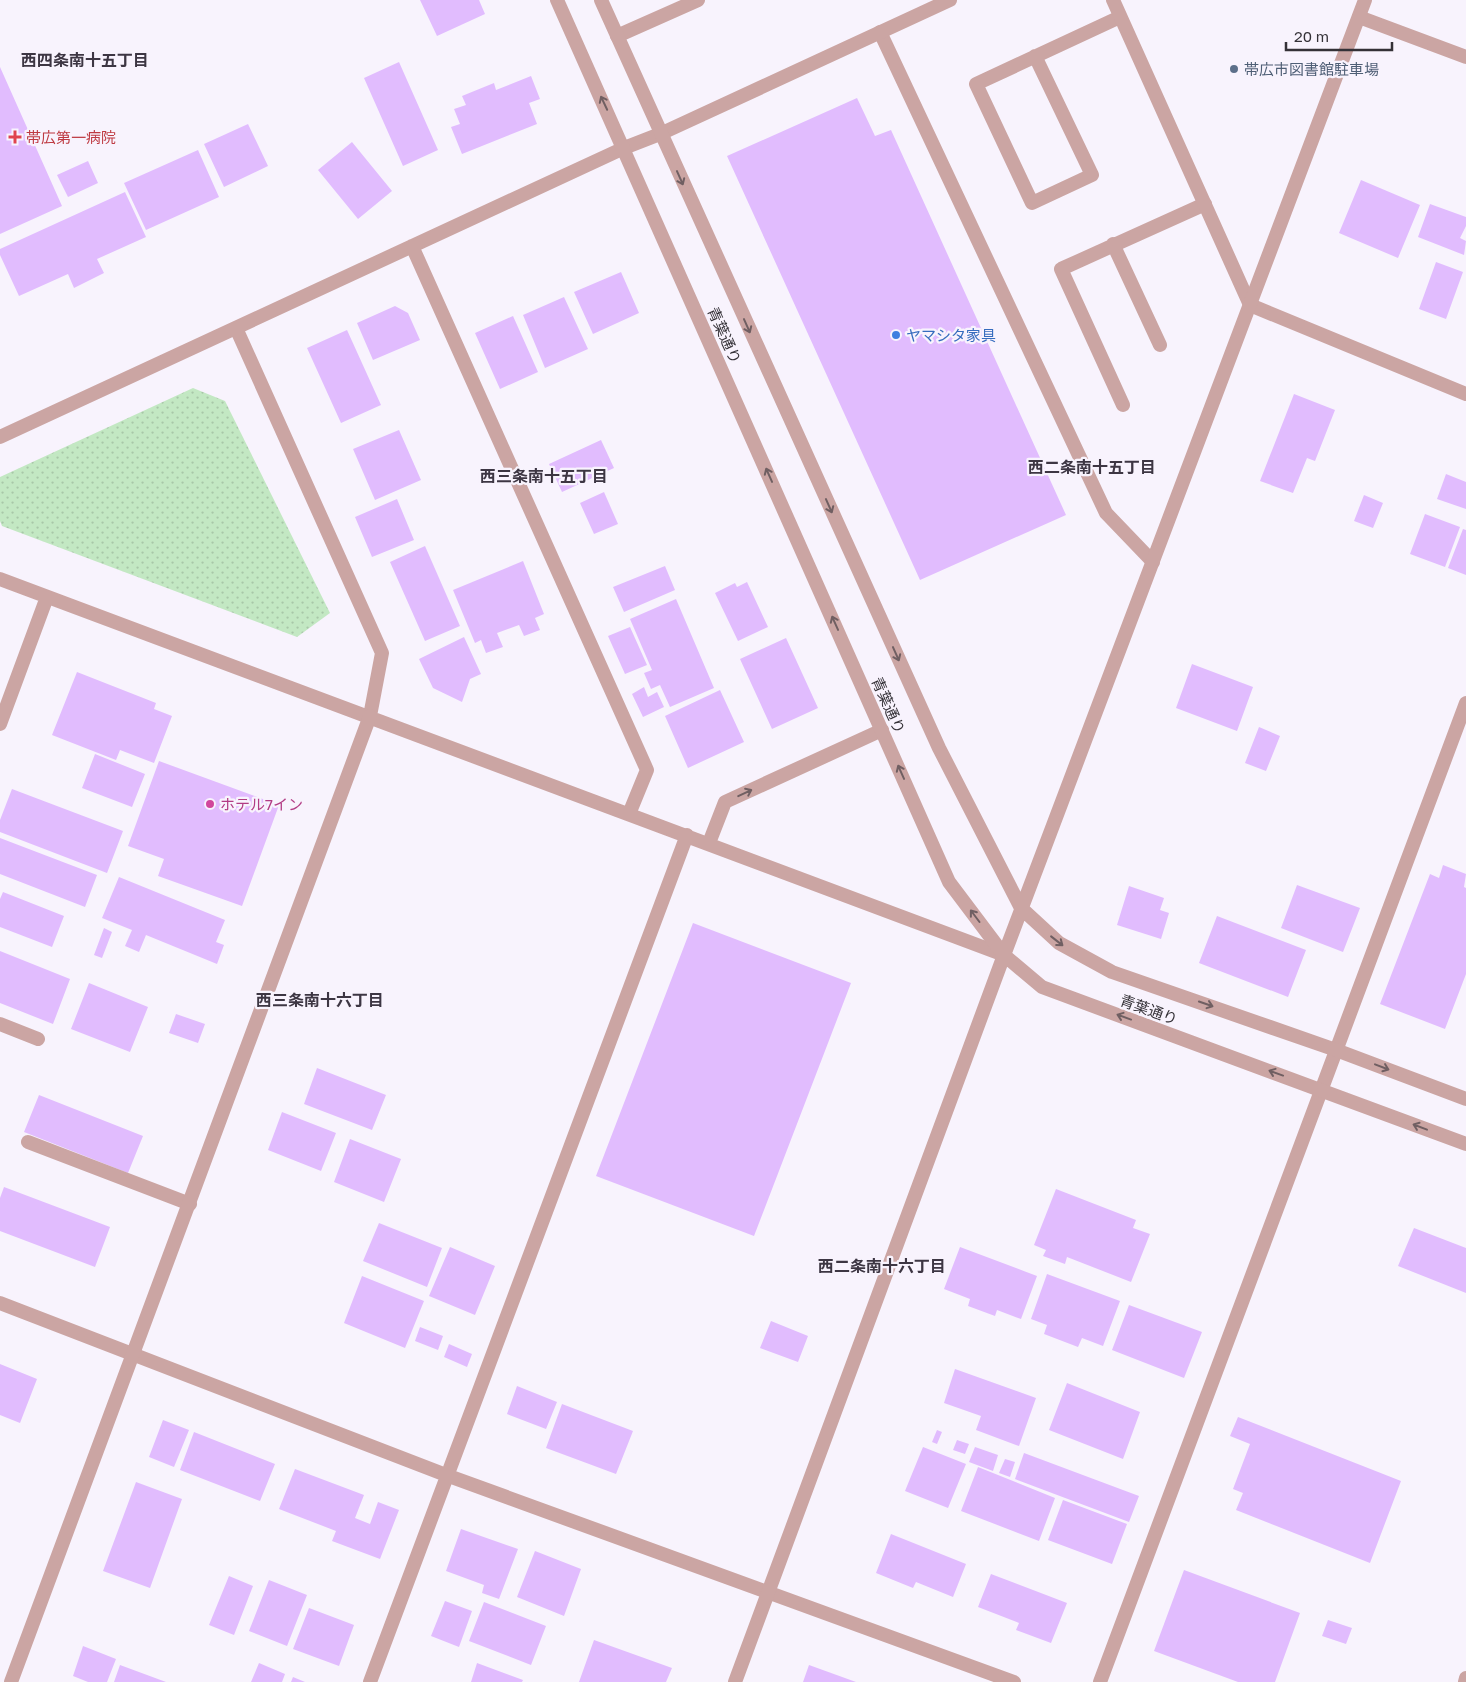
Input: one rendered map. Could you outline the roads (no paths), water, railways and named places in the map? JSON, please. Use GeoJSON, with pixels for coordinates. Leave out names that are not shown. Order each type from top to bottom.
{"type":"FeatureCollection","features":[{"type":"Feature","properties":{"kind":"street","name":"青葉通り"},"geometry":{"type":"LineString","coordinates":[[557,0],[949,882],[1004,955],[1042,988],[1466,1144]]}},
{"type":"Feature","properties":{"kind":"street"},"geometry":{"type":"LineString","coordinates":[[601,0],[939,748],[1021,908],[1059,943],[1112,972],[1336,1050],[1466,1099]]}},
{"type":"Feature","properties":{"kind":"street"},"geometry":{"type":"LineString","coordinates":[[617,36],[698,0]]}},
{"type":"Feature","properties":{"kind":"street"},"geometry":{"type":"LineString","coordinates":[[0,436],[950,0]]}},
{"type":"Feature","properties":{"kind":"street"},"geometry":{"type":"LineString","coordinates":[[1113,0],[1250,306],[1466,394]]}},
{"type":"Feature","properties":{"kind":"street"},"geometry":{"type":"LineString","coordinates":[[735,1682],[1021,908],[1365,0]]}},
{"type":"Feature","properties":{"kind":"street"},"geometry":{"type":"LineString","coordinates":[[1035,56],[1092,175],[1032,203],[976,84],[1035,56],[1120,17]]}},
{"type":"Feature","properties":{"kind":"street"},"geometry":{"type":"LineString","coordinates":[[1359,17],[1466,57]]}},
{"type":"Feature","properties":{"kind":"street"},"geometry":{"type":"LineString","coordinates":[[880,32],[1106,513],[1153,562]]}},
{"type":"Feature","properties":{"kind":"street"},"geometry":{"type":"LineString","coordinates":[[1123,405],[1061,269],[1205,204]]}},
{"type":"Feature","properties":{"kind":"street"},"geometry":{"type":"LineString","coordinates":[[1113,244],[1160,346]]}},
{"type":"Feature","properties":{"kind":"street"},"geometry":{"type":"LineString","coordinates":[[412,246],[647,770],[629,814]]}},
{"type":"Feature","properties":{"kind":"street"},"geometry":{"type":"LineString","coordinates":[[11,1682],[135,1354],[370,716],[382,653],[236,328]]}},
{"type":"Feature","properties":{"kind":"street"},"geometry":{"type":"LineString","coordinates":[[0,579],[1004,955]]}},
{"type":"Feature","properties":{"kind":"street"},"geometry":{"type":"LineString","coordinates":[[0,724],[47,597]]}},
{"type":"Feature","properties":{"kind":"street"},"geometry":{"type":"LineString","coordinates":[[1100,1682],[1466,703]]}},
{"type":"Feature","properties":{"kind":"street"},"geometry":{"type":"LineString","coordinates":[[709,843],[725,802],[882,730]]}},
{"type":"Feature","properties":{"kind":"street"},"geometry":{"type":"LineString","coordinates":[[370,1682],[687,835]]}},
{"type":"Feature","properties":{"kind":"street"},"geometry":{"type":"LineString","coordinates":[[0,1024],[38,1039]]}},
{"type":"Feature","properties":{"kind":"street"},"geometry":{"type":"LineString","coordinates":[[28,1142],[190,1204]]}},
{"type":"Feature","properties":{"kind":"street"},"geometry":{"type":"LineString","coordinates":[[0,1303],[446,1475],[1014,1682]]}},
{"type":"Feature","properties":{"kind":"street"},"geometry":{"type":"LineString","coordinates":[[1465,1682],[1466,1678]]}},
{"type":"Feature","properties":{"kind":"place","name":"帯広市図書館駐車場"},"geometry":{"type":"Point","coordinates":[1234,69]}},
{"type":"Feature","properties":{"kind":"place","name":"帯広第一病院"},"geometry":{"type":"Point","coordinates":[15,137]}},
{"type":"Feature","properties":{"kind":"place","name":"ヤマシタ家具"},"geometry":{"type":"Point","coordinates":[896,335]}},
{"type":"Feature","properties":{"kind":"place","name":"ホテル7イン"},"geometry":{"type":"Point","coordinates":[210,804]}},
{"type":"Feature","properties":{"kind":"district","name":"西四条南十五丁目"},"geometry":{"type":"Point","coordinates":[85,60]}},
{"type":"Feature","properties":{"kind":"district","name":"西二条南十五丁目"},"geometry":{"type":"Point","coordinates":[1092,467]}},
{"type":"Feature","properties":{"kind":"district","name":"西三条南十五丁目"},"geometry":{"type":"Point","coordinates":[544,476]}},
{"type":"Feature","properties":{"kind":"district","name":"西三条南十六丁目"},"geometry":{"type":"Point","coordinates":[320,1000]}},
{"type":"Feature","properties":{"kind":"district","name":"西二条南十六丁目"},"geometry":{"type":"Point","coordinates":[882,1266]}}]}
